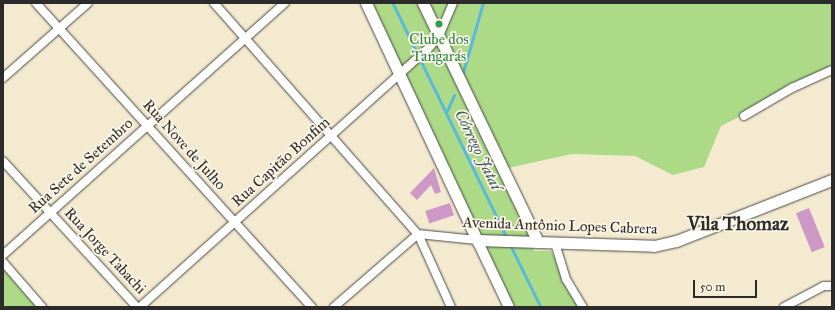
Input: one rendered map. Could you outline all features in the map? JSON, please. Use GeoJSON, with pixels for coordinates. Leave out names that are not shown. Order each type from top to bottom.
{"type":"FeatureCollection","features":[{"type":"Feature","properties":{"kind":"main road"},"geometry":{"type":"LineString","coordinates":[[366,3],[480,240]]}},
{"type":"Feature","properties":{"kind":"main road"},"geometry":{"type":"LineString","coordinates":[[423,3],[534,242]]}},
{"type":"Feature","properties":{"kind":"main road","name":"Avenida Antônio Lopes Cabrera"},"geometry":{"type":"LineString","coordinates":[[480,240],[636,247],[665,244],[832,180]]}},
{"type":"Feature","properties":{"kind":"street","name":"Rua Nove de Julho"},"geometry":{"type":"LineString","coordinates":[[36,3],[312,307]]}},
{"type":"Feature","properties":{"kind":"street"},"geometry":{"type":"LineString","coordinates":[[3,78],[88,3]]}},
{"type":"Feature","properties":{"kind":"street"},"geometry":{"type":"LineString","coordinates":[[214,3],[418,234],[451,307]]}},
{"type":"Feature","properties":{"kind":"street","name":"Rua Sete de Setembro"},"geometry":{"type":"LineString","coordinates":[[3,255],[285,3]]}},
{"type":"Feature","properties":{"kind":"street","name":"Rua Capitão Bonfim"},"geometry":{"type":"LineString","coordinates":[[138,307],[235,223],[428,49],[439,36],[453,3]]}},
{"type":"Feature","properties":{"kind":"street"},"geometry":{"type":"LineString","coordinates":[[744,116],[792,88],[832,70]]}},
{"type":"Feature","properties":{"kind":"street","name":"Rua Jorge Tabachi"},"geometry":{"type":"LineString","coordinates":[[3,161],[138,307]]}},
{"type":"Feature","properties":{"kind":"street"},"geometry":{"type":"LineString","coordinates":[[334,307],[418,234]]}},
{"type":"Feature","properties":{"kind":"street","name":"Avenida Antônio Lopes Cabrera"},"geometry":{"type":"LineString","coordinates":[[418,234],[480,240]]}},
{"type":"Feature","properties":{"kind":"street"},"geometry":{"type":"LineString","coordinates":[[480,240],[509,307]]}},
{"type":"Feature","properties":{"kind":"street"},"geometry":{"type":"LineString","coordinates":[[555,243],[566,280],[583,307]]}},
{"type":"Feature","properties":{"kind":"street"},"geometry":{"type":"LineString","coordinates":[[3,262],[42,307]]}},
{"type":"Feature","properties":{"kind":"street"},"geometry":{"type":"LineString","coordinates":[[784,307],[824,286],[832,286]]}},
{"type":"Feature","properties":{"kind":"green space"},"geometry":{"type":"Polygon","coordinates":[[[369,3],[419,3],[526,225],[534,251],[551,251],[580,307],[511,307],[369,3]]]}},
{"type":"Feature","properties":{"kind":"green space"},"geometry":{"type":"Polygon","coordinates":[[[423,3],[832,3],[832,70],[721,126],[704,167],[673,175],[635,156],[572,154],[503,169],[423,3]]]}},
{"type":"Feature","properties":{"kind":"green space"},"geometry":{"type":"Polygon","coordinates":[[[3,265],[38,305],[36,307],[3,307],[3,265]]]}},
{"type":"Feature","properties":{"kind":"building"},"geometry":{"type":"Polygon","coordinates":[[[434,168],[441,192],[435,194],[431,185],[417,200],[410,193],[434,168]]]}},
{"type":"Feature","properties":{"kind":"building"},"geometry":{"type":"Polygon","coordinates":[[[450,203],[454,215],[429,223],[425,211],[450,203]]]}},
{"type":"Feature","properties":{"kind":"building"},"geometry":{"type":"Polygon","coordinates":[[[809,208],[825,247],[812,252],[796,213],[809,208]]]}},
{"type":"Feature","properties":{"kind":"waterway","name":"Córrego Jataí"},"geometry":{"type":"LineString","coordinates":[[393,3],[507,238]]}},
{"type":"Feature","properties":{"kind":"waterway"},"geometry":{"type":"LineString","coordinates":[[462,76],[483,3]]}},
{"type":"Feature","properties":{"kind":"waterway"},"geometry":{"type":"LineString","coordinates":[[447,111],[454,95]]}},
{"type":"Feature","properties":{"kind":"waterway","name":"Córrego Jataí"},"geometry":{"type":"LineString","coordinates":[[510,244],[541,307]]}},
{"type":"Feature","properties":{"kind":"place","name":"Clube dos Tangarás"},"geometry":{"type":"Point","coordinates":[439,24]}},
{"type":"Feature","properties":{"kind":"district","name":"Vila Thomaz"},"geometry":{"type":"Point","coordinates":[738,224]}}]}
